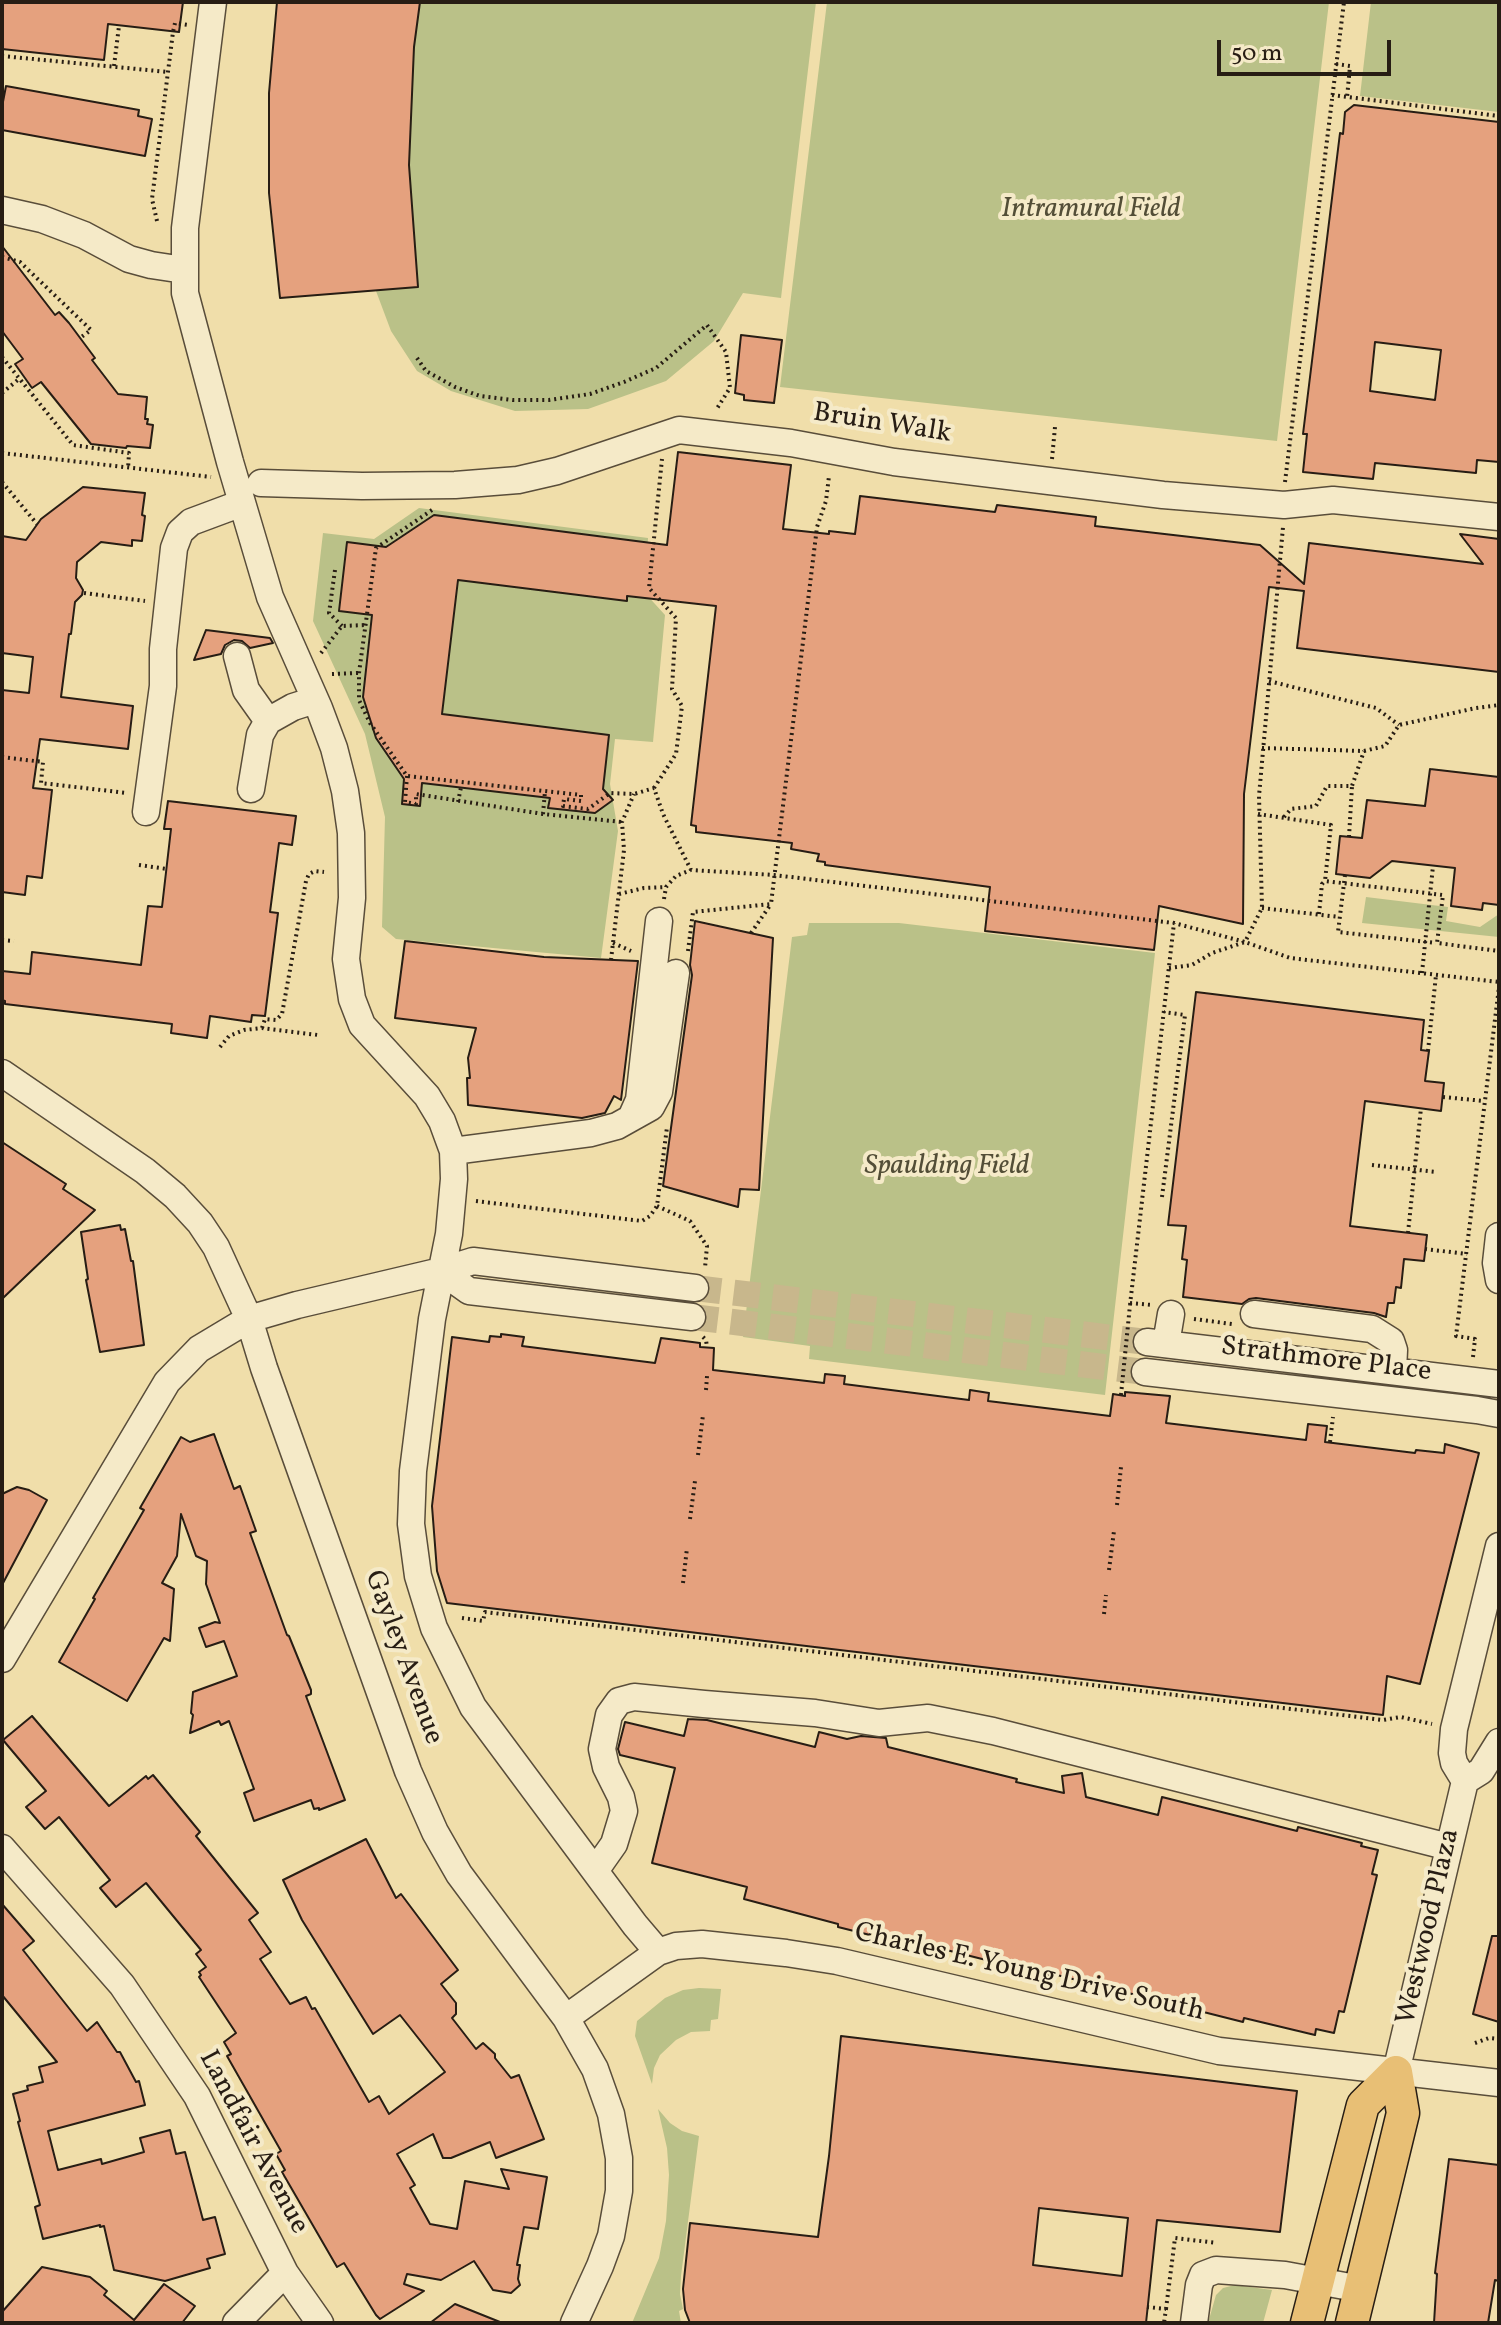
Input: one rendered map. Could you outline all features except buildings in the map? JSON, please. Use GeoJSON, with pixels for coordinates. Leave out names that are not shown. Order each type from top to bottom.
{"type":"FeatureCollection","features":[{"type":"Feature","properties":{"kind":"main road"},"geometry":{"type":"LineString","coordinates":[[1307,2323],[1363,2105],[1396,2072]]}},
{"type":"Feature","properties":{"kind":"main road","name":"Westwood Plaza"},"geometry":{"type":"LineString","coordinates":[[1352,2323],[1403,2113],[1396,2072]]}},
{"type":"Feature","properties":{"kind":"street"},"geometry":{"type":"LineString","coordinates":[[213,2],[185,228],[185,293],[270,597],[334,748],[345,791],[351,833],[352,898],[346,959],[352,999],[362,1025],[427,1096],[442,1121],[453,1151],[449,1234],[432,1319],[413,1471],[411,1524],[418,1576],[434,1628],[473,1707],[658,1952]]}},
{"type":"Feature","properties":{"kind":"street"},"geometry":{"type":"LineString","coordinates":[[2,210],[42,219],[84,235],[129,259],[184,270]]}},
{"type":"Feature","properties":{"kind":"street","name":"Bruin Walk"},"geometry":{"type":"LineString","coordinates":[[261,483],[455,485],[518,480],[557,471],[679,430],[832,449],[894,462],[1163,495],[1284,505],[1333,500],[1499,517]]}},
{"type":"Feature","properties":{"kind":"street"},"geometry":{"type":"LineString","coordinates":[[147,804],[163,686],[167,604],[174,548],[180,532],[191,522],[242,503]]}},
{"type":"Feature","properties":{"kind":"street"},"geometry":{"type":"LineString","coordinates":[[237,656],[246,690],[268,721]]}},
{"type":"Feature","properties":{"kind":"street"},"geometry":{"type":"LineString","coordinates":[[251,789],[260,735],[268,721],[293,707],[315,700]]}},
{"type":"Feature","properties":{"kind":"street"},"geometry":{"type":"LineString","coordinates":[[631,1118],[639,1100],[659,921]]}},
{"type":"Feature","properties":{"kind":"street"},"geometry":{"type":"LineString","coordinates":[[453,1151],[591,1133],[617,1126],[651,1107],[659,1092],[681,966]]}},
{"type":"Feature","properties":{"kind":"street","name":"Gayley Avenue"},"geometry":{"type":"LineString","coordinates":[[2,1073],[145,1171],[175,1196],[200,1223],[216,1247],[249,1319],[408,1771],[435,1832],[459,1874],[566,2018],[595,2069],[611,2114],[619,2158],[619,2191],[611,2236],[574,2323]]}},
{"type":"Feature","properties":{"kind":"street"},"geometry":{"type":"LineString","coordinates":[[1499,1236],[1496,1263],[1499,1279]]}},
{"type":"Feature","properties":{"kind":"street"},"geometry":{"type":"LineString","coordinates":[[2,1659],[167,1382],[199,1349],[249,1319],[473,1261],[695,1288]]}},
{"type":"Feature","properties":{"kind":"street"},"geometry":{"type":"LineString","coordinates":[[441,1271],[469,1291],[692,1317]]}},
{"type":"Feature","properties":{"kind":"street","name":"Strathmore Place"},"geometry":{"type":"LineString","coordinates":[[1171,1314],[1156,1343],[1499,1384]]}},
{"type":"Feature","properties":{"kind":"street"},"geometry":{"type":"LineString","coordinates":[[1254,1314],[1372,1329],[1391,1341],[1393,1371]]}},
{"type":"Feature","properties":{"kind":"street","name":"Strathmore Place"},"geometry":{"type":"LineString","coordinates":[[1145,1372],[1499,1414]]}},
{"type":"Feature","properties":{"kind":"street"},"geometry":{"type":"LineString","coordinates":[[1499,1546],[1456,1720],[1452,1753],[1465,1781],[1481,1771],[1499,1742]]}},
{"type":"Feature","properties":{"kind":"street"},"geometry":{"type":"LineString","coordinates":[[595,1871],[614,1844],[624,1811],[602,1749],[609,1715],[619,1701],[634,1697],[815,1713],[879,1723],[928,1718],[993,1731],[1449,1847]]}},
{"type":"Feature","properties":{"kind":"street","name":"Westwood Plaza"},"geometry":{"type":"LineString","coordinates":[[1396,2072],[1465,1781]]}},
{"type":"Feature","properties":{"kind":"street","name":"Landfair Avenue"},"geometry":{"type":"LineString","coordinates":[[2,1848],[122,1985],[197,2096],[285,2273],[320,2323]]}},
{"type":"Feature","properties":{"kind":"street","name":"Charles E. Young Drive South"},"geometry":{"type":"LineString","coordinates":[[566,2018],[658,1952],[676,1946],[702,1944],[786,1953],[883,1971],[1194,2046],[1499,2083]]}},
{"type":"Feature","properties":{"kind":"street"},"geometry":{"type":"LineString","coordinates":[[1194,2323],[1203,2275],[1216,2270],[1285,2275],[1361,2289]]}},
{"type":"Feature","properties":{"kind":"street"},"geometry":{"type":"LineString","coordinates":[[236,2323],[285,2273]]}},
{"type":"Feature","properties":{"kind":"path"},"geometry":{"type":"LineString","coordinates":[[1286,476],[1344,2]]}},
{"type":"Feature","properties":{"kind":"path"},"geometry":{"type":"LineString","coordinates":[[157,221],[152,199],[168,72],[175,23],[185,24]]}},
{"type":"Feature","properties":{"kind":"path"},"geometry":{"type":"LineString","coordinates":[[114,66],[119,26]]}},
{"type":"Feature","properties":{"kind":"path"},"geometry":{"type":"LineString","coordinates":[[2,56],[168,72]]}},
{"type":"Feature","properties":{"kind":"path"},"geometry":{"type":"LineString","coordinates":[[1336,64],[1350,66],[1347,98]]}},
{"type":"Feature","properties":{"kind":"path"},"geometry":{"type":"LineString","coordinates":[[1332,95],[1499,116]]}},
{"type":"Feature","properties":{"kind":"path"},"geometry":{"type":"LineString","coordinates":[[2,257],[20,262],[91,330],[80,338]]}},
{"type":"Feature","properties":{"kind":"path"},"geometry":{"type":"LineString","coordinates":[[417,358],[426,371],[480,396],[549,400],[590,394],[656,368],[707,325],[726,352],[730,388],[718,408],[679,430]]}},
{"type":"Feature","properties":{"kind":"path"},"geometry":{"type":"LineString","coordinates":[[2,357],[73,445],[129,453],[128,469]]}},
{"type":"Feature","properties":{"kind":"path"},"geometry":{"type":"LineString","coordinates":[[2,393],[20,379]]}},
{"type":"Feature","properties":{"kind":"path"},"geometry":{"type":"LineString","coordinates":[[1050,481],[1055,427]]}},
{"type":"Feature","properties":{"kind":"path"},"geometry":{"type":"LineString","coordinates":[[751,933],[771,904],[817,527],[826,501],[832,449]]}},
{"type":"Feature","properties":{"kind":"path"},"geometry":{"type":"LineString","coordinates":[[2,453],[213,478]]}},
{"type":"Feature","properties":{"kind":"path"},"geometry":{"type":"LineString","coordinates":[[407,776],[581,795],[581,801],[564,799],[563,806],[588,809],[610,793],[634,794],[654,788],[676,754],[682,706],[672,689],[676,618],[649,588],[661,478]]}},
{"type":"Feature","properties":{"kind":"path"},"geometry":{"type":"LineString","coordinates":[[2,482],[37,524]]}},
{"type":"Feature","properties":{"kind":"path"},"geometry":{"type":"LineString","coordinates":[[455,485],[440,505],[376,548],[359,673],[359,700],[370,723],[407,776],[405,802],[416,804],[416,794],[543,814],[622,822]]}},
{"type":"Feature","properties":{"kind":"path"},"geometry":{"type":"LineString","coordinates":[[1169,968],[1192,965],[1212,953],[1245,942],[1262,908],[1258,814],[1282,544]]}},
{"type":"Feature","properties":{"kind":"path"},"geometry":{"type":"LineString","coordinates":[[335,570],[329,613],[342,626],[366,625]]}},
{"type":"Feature","properties":{"kind":"path"},"geometry":{"type":"LineString","coordinates":[[84,593],[167,604]]}},
{"type":"Feature","properties":{"kind":"path"},"geometry":{"type":"LineString","coordinates":[[321,653],[342,626]]}},
{"type":"Feature","properties":{"kind":"path"},"geometry":{"type":"LineString","coordinates":[[332,674],[359,673]]}},
{"type":"Feature","properties":{"kind":"path"},"geometry":{"type":"LineString","coordinates":[[1269,681],[1376,708],[1399,725]]}},
{"type":"Feature","properties":{"kind":"path"},"geometry":{"type":"LineString","coordinates":[[1262,748],[1364,751],[1385,746],[1399,725],[1499,705]]}},
{"type":"Feature","properties":{"kind":"path"},"geometry":{"type":"LineString","coordinates":[[1349,837],[1352,786],[1364,751]]}},
{"type":"Feature","properties":{"kind":"path"},"geometry":{"type":"LineString","coordinates":[[2,757],[43,762],[41,783],[147,804]]}},
{"type":"Feature","properties":{"kind":"path"},"geometry":{"type":"LineString","coordinates":[[1284,817],[1291,809],[1316,806],[1327,786],[1352,786]]}},
{"type":"Feature","properties":{"kind":"path"},"geometry":{"type":"LineString","coordinates":[[458,802],[461,787]]}},
{"type":"Feature","properties":{"kind":"path"},"geometry":{"type":"LineString","coordinates":[[654,788],[663,814],[691,870]]}},
{"type":"Feature","properties":{"kind":"path"},"geometry":{"type":"LineString","coordinates":[[543,814],[545,791]]}},
{"type":"Feature","properties":{"kind":"path"},"geometry":{"type":"LineString","coordinates":[[611,960],[624,850],[622,822],[634,794]]}},
{"type":"Feature","properties":{"kind":"path"},"geometry":{"type":"LineString","coordinates":[[1258,814],[1331,825],[1319,915]]}},
{"type":"Feature","properties":{"kind":"path"},"geometry":{"type":"LineString","coordinates":[[139,865],[167,869]]}},
{"type":"Feature","properties":{"kind":"path"},"geometry":{"type":"LineString","coordinates":[[1422,973],[1433,866]]}},
{"type":"Feature","properties":{"kind":"path"},"geometry":{"type":"LineString","coordinates":[[659,921],[666,887],[676,876],[691,870],[774,875],[1174,923],[1290,958],[1499,985],[1456,1336],[1475,1339],[1473,1357]]}},
{"type":"Feature","properties":{"kind":"path"},"geometry":{"type":"LineString","coordinates":[[262,1028],[265,1019],[276,1020],[282,1014],[306,881],[309,874],[315,871],[324,872]]}},
{"type":"Feature","properties":{"kind":"path"},"geometry":{"type":"LineString","coordinates":[[1345,875],[1338,932],[1499,951]]}},
{"type":"Feature","properties":{"kind":"path"},"geometry":{"type":"LineString","coordinates":[[1325,881],[1443,895],[1437,943]]}},
{"type":"Feature","properties":{"kind":"path"},"geometry":{"type":"LineString","coordinates":[[619,894],[666,887]]}},
{"type":"Feature","properties":{"kind":"path"},"geometry":{"type":"LineString","coordinates":[[681,966],[693,912],[771,904]]}},
{"type":"Feature","properties":{"kind":"path"},"geometry":{"type":"LineString","coordinates":[[1262,908],[1339,917]]}},
{"type":"Feature","properties":{"kind":"path"},"geometry":{"type":"LineString","coordinates":[[1121,1395],[1174,923]]}},
{"type":"Feature","properties":{"kind":"path"},"geometry":{"type":"LineString","coordinates":[[2,940],[14,941]]}},
{"type":"Feature","properties":{"kind":"path"},"geometry":{"type":"LineString","coordinates":[[1428,1051],[1436,975]]}},
{"type":"Feature","properties":{"kind":"path"},"geometry":{"type":"LineString","coordinates":[[1162,1197],[1185,1015],[1164,1012]]}},
{"type":"Feature","properties":{"kind":"path"},"geometry":{"type":"LineString","coordinates":[[220,1047],[229,1036],[244,1030],[262,1028],[318,1035]]}},
{"type":"Feature","properties":{"kind":"path"},"geometry":{"type":"LineString","coordinates":[[1443,1097],[1484,1101]]}},
{"type":"Feature","properties":{"kind":"path"},"geometry":{"type":"LineString","coordinates":[[1408,1233],[1421,1108]]}},
{"type":"Feature","properties":{"kind":"path"},"geometry":{"type":"LineString","coordinates":[[476,1201],[642,1221],[657,1206],[668,1113]]}},
{"type":"Feature","properties":{"kind":"path"},"geometry":{"type":"LineString","coordinates":[[1372,1165],[1437,1172]]}},
{"type":"Feature","properties":{"kind":"path"},"geometry":{"type":"LineString","coordinates":[[1425,1249],[1467,1254]]}},
{"type":"Feature","properties":{"kind":"path"},"geometry":{"type":"LineString","coordinates":[[706,1390],[707,1376]]}},
{"type":"Feature","properties":{"kind":"path"},"geometry":{"type":"LineString","coordinates":[[698,1455],[703,1415]]}},
{"type":"Feature","properties":{"kind":"path"},"geometry":{"type":"LineString","coordinates":[[1330,1442],[1333,1417]]}},
{"type":"Feature","properties":{"kind":"path"},"geometry":{"type":"LineString","coordinates":[[1117,1505],[1121,1467]]}},
{"type":"Feature","properties":{"kind":"path"},"geometry":{"type":"LineString","coordinates":[[690,1519],[695,1481]]}},
{"type":"Feature","properties":{"kind":"path"},"geometry":{"type":"LineString","coordinates":[[1109,1570],[1114,1531]]}},
{"type":"Feature","properties":{"kind":"path"},"geometry":{"type":"LineString","coordinates":[[683,1583],[687,1548]]}},
{"type":"Feature","properties":{"kind":"path"},"geometry":{"type":"LineString","coordinates":[[1104,1614],[1106,1595]]}},
{"type":"Feature","properties":{"kind":"path"},"geometry":{"type":"LineString","coordinates":[[462,1618],[483,1621],[485,1612],[1383,1720],[1401,1717],[1432,1724]]}},
{"type":"Feature","properties":{"kind":"path"},"geometry":{"type":"LineString","coordinates":[[1475,2043],[1489,2038],[1499,2039]]}},
{"type":"Feature","properties":{"kind":"path"},"geometry":{"type":"LineString","coordinates":[[1147,2307],[1166,2309],[1164,2323]]}},
{"type":"Feature","properties":{"kind":"green space"},"geometry":{"type":"Polygon","coordinates":[[[277,2],[816,2],[781,298],[743,293],[714,341],[666,381],[588,409],[515,411],[451,391],[417,371],[391,331],[376,291],[280,298],[269,193],[269,93],[277,2]]]}},
{"type":"Feature","properties":{"kind":"green space","name":"Intramural Field"},"geometry":{"type":"Polygon","coordinates":[[[827,2],[1329,2],[1277,441],[780,387],[827,2]]]}},
{"type":"Feature","properties":{"kind":"green space"},"geometry":{"type":"Polygon","coordinates":[[[1371,2],[1499,2],[1499,112],[1360,96],[1371,2]]]}},
{"type":"Feature","properties":{"kind":"green space"},"geometry":{"type":"Polygon","coordinates":[[[419,508],[648,538],[645,593],[665,615],[653,742],[615,739],[610,784],[618,831],[601,958],[396,939],[382,927],[385,817],[365,734],[313,621],[323,533],[374,539],[419,508]]]}},
{"type":"Feature","properties":{"kind":"green space"},"geometry":{"type":"Polygon","coordinates":[[[1366,897],[1448,907],[1446,921],[1480,927],[1499,914],[1499,937],[1362,923],[1366,897]]]}},
{"type":"Feature","properties":{"kind":"green space","name":"Spaulding Field"},"geometry":{"type":"Polygon","coordinates":[[[809,923],[899,923],[1155,953],[1105,1395],[809,1359],[810,1346],[743,1337],[792,937],[807,935],[809,923]]]}},
{"type":"Feature","properties":{"kind":"green space"},"geometry":{"type":"Polygon","coordinates":[[[721,1989],[718,2019],[711,2020],[710,2031],[691,2032],[676,2040],[660,2055],[652,2084],[635,2036],[637,2021],[665,1998],[683,1990],[721,1989]]]}},
{"type":"Feature","properties":{"kind":"green space"},"geometry":{"type":"Polygon","coordinates":[[[658,2109],[682,2131],[699,2136],[681,2276],[683,2309],[679,2311],[681,2323],[632,2323],[659,2258],[666,2221],[669,2175],[667,2148],[658,2109]]]}},
{"type":"Feature","properties":{"kind":"green space"},"geometry":{"type":"Polygon","coordinates":[[[1235,2285],[1272,2290],[1263,2323],[1208,2323],[1216,2295],[1223,2288],[1235,2285]]]}},
{"type":"Feature","properties":{"kind":"tunnel"},"geometry":{"type":"LineString","coordinates":[[695,1288],[1147,1342]]}},
{"type":"Feature","properties":{"kind":"tunnel"},"geometry":{"type":"LineString","coordinates":[[692,1317],[1145,1372]]}}]}
